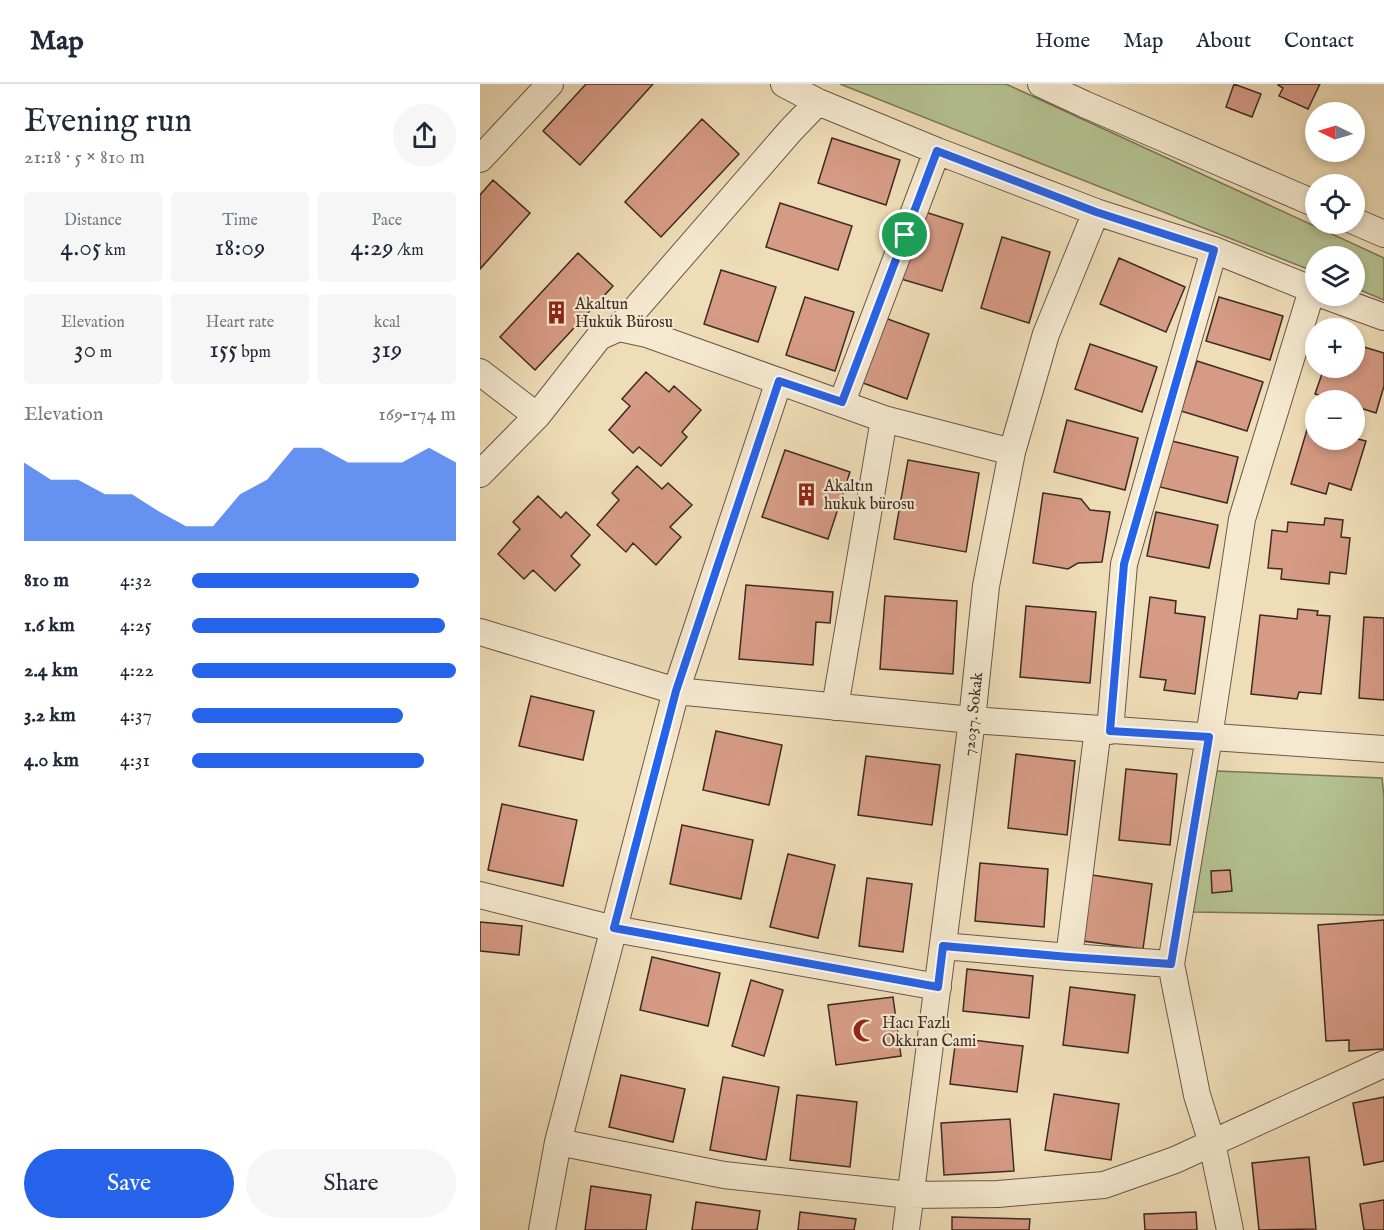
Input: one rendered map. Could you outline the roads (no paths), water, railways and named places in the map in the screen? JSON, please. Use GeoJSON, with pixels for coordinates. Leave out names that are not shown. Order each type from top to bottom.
{"type":"FeatureCollection","features":[{"type":"Feature","properties":{"kind":"street"},"geometry":{"type":"LineString","coordinates":[[480,159],[550,84]]}},
{"type":"Feature","properties":{"kind":"street"},"geometry":{"type":"LineString","coordinates":[[784,84],[818,102],[937,151],[1096,212],[1214,250],[1305,287]]}},
{"type":"Feature","properties":{"kind":"street"},"geometry":{"type":"LineString","coordinates":[[1041,84],[1305,199]]}},
{"type":"Feature","properties":{"kind":"street"},"geometry":{"type":"LineString","coordinates":[[480,474],[537,416],[598,337],[619,328],[818,102]]}},
{"type":"Feature","properties":{"kind":"street"},"geometry":{"type":"LineString","coordinates":[[842,402],[937,151]]}},
{"type":"Feature","properties":{"kind":"street","name":"72037. Sokak"},"geometry":{"type":"LineString","coordinates":[[906,1230],[972,720],[986,586],[1012,452],[1046,334],[1096,212]]}},
{"type":"Feature","properties":{"kind":"street"},"geometry":{"type":"LineString","coordinates":[[1365,226],[1384,234]]}},
{"type":"Feature","properties":{"kind":"street"},"geometry":{"type":"LineString","coordinates":[[1069,957],[1104,730],[1124,564],[1214,250]]}},
{"type":"Feature","properties":{"kind":"street"},"geometry":{"type":"LineString","coordinates":[[1230,1230],[1212,1143],[1197,1095],[1171,964],[1242,519],[1313,306]]}},
{"type":"Feature","properties":{"kind":"street"},"geometry":{"type":"LineString","coordinates":[[1354,306],[1384,318]]}},
{"type":"Feature","properties":{"kind":"street"},"geometry":{"type":"LineString","coordinates":[[619,328],[647,334],[842,402],[884,419],[1012,452]]}},
{"type":"Feature","properties":{"kind":"street"},"geometry":{"type":"LineString","coordinates":[[480,372],[537,416]]}},
{"type":"Feature","properties":{"kind":"street"},"geometry":{"type":"LineString","coordinates":[[542,1230],[558,1142],[676,691],[779,381]]}},
{"type":"Feature","properties":{"kind":"street"},"geometry":{"type":"LineString","coordinates":[[835,707],[884,419]]}},
{"type":"Feature","properties":{"kind":"street"},"geometry":{"type":"LineString","coordinates":[[480,632],[676,691],[972,720],[1384,749]]}},
{"type":"Feature","properties":{"kind":"street"},"geometry":{"type":"LineString","coordinates":[[480,895],[614,928],[938,987]]}},
{"type":"Feature","properties":{"kind":"street"},"geometry":{"type":"LineString","coordinates":[[943,946],[1171,964]]}},
{"type":"Feature","properties":{"kind":"street"},"geometry":{"type":"LineString","coordinates":[[558,1142],[724,1175],[910,1195],[998,1194],[1104,1185],[1175,1160],[1384,1064]]}},
{"type":"Feature","properties":{"kind":"place","name":"Akaltun Hukuk Bürosu"},"geometry":{"type":"Point","coordinates":[557,312]}},
{"type":"Feature","properties":{"kind":"place","name":"Akaltın hukuk bürosu"},"geometry":{"type":"Point","coordinates":[806,494]}},
{"type":"Feature","properties":{"kind":"place","name":"Hacı Fazlı Okkıran Cami"},"geometry":{"type":"Point","coordinates":[864,1031]}}]}
